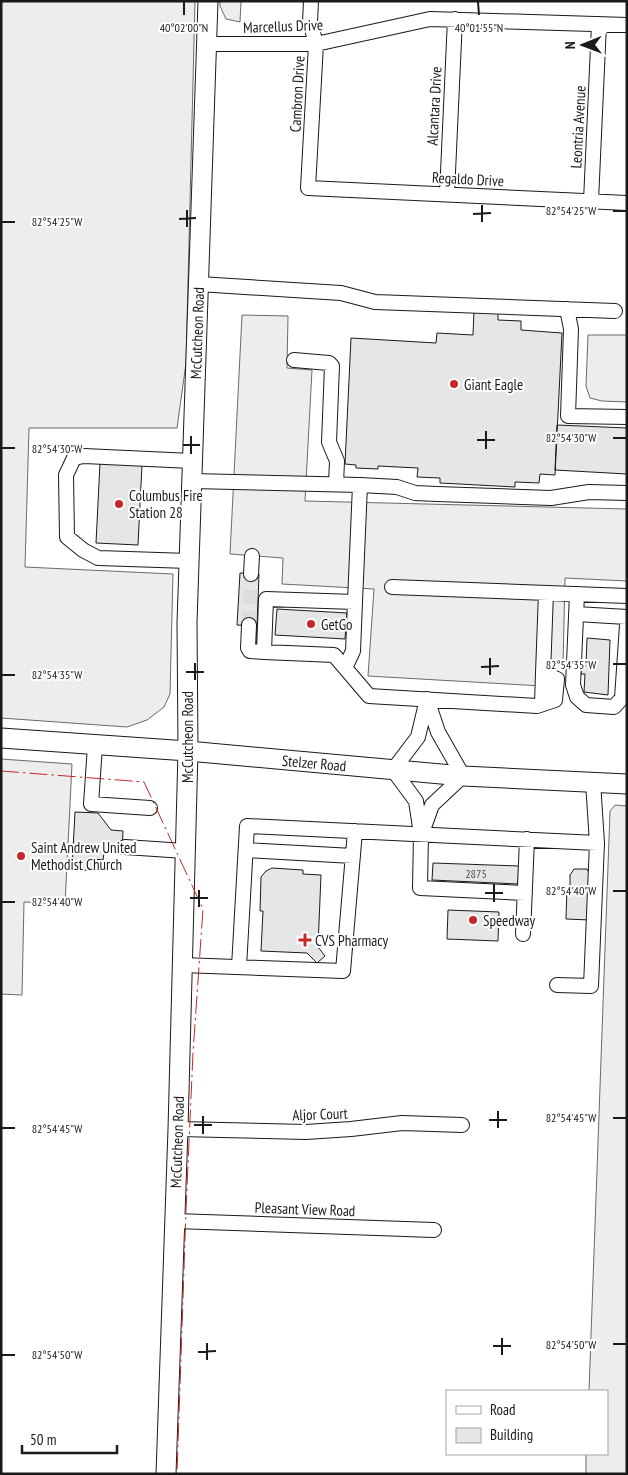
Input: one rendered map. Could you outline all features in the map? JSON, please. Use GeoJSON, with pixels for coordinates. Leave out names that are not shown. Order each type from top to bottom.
{"type":"FeatureCollection","features":[{"type":"Feature","properties":{"kind":"main road","name":"McCutcheon Road"},"geometry":{"type":"LineString","coordinates":[[166,1474],[178,1129],[188,751],[187,623],[208,1]]}},
{"type":"Feature","properties":{"kind":"main road","name":"Stelzer Road"},"geometry":{"type":"LineString","coordinates":[[1,738],[188,751],[463,776],[627,784]]}},
{"type":"Feature","properties":{"kind":"street","name":"Cambron Drive"},"geometry":{"type":"LineString","coordinates":[[308,188],[316,44],[310,22],[312,1]]}},
{"type":"Feature","properties":{"kind":"street","name":"Marcellus Drive"},"geometry":{"type":"LineString","coordinates":[[207,44],[316,44],[430,19],[627,25]]}},
{"type":"Feature","properties":{"kind":"street","name":"Alcantara Drive"},"geometry":{"type":"LineString","coordinates":[[447,194],[455,20]]}},
{"type":"Feature","properties":{"kind":"street","name":"Leontria Avenue"},"geometry":{"type":"LineString","coordinates":[[591,201],[600,24]]}},
{"type":"Feature","properties":{"kind":"street","name":"Regaldo Drive"},"geometry":{"type":"LineString","coordinates":[[308,188],[627,203]]}},
{"type":"Feature","properties":{"kind":"street"},"geometry":{"type":"LineString","coordinates":[[199,284],[341,294],[375,302],[615,311]]}},
{"type":"Feature","properties":{"kind":"street"},"geometry":{"type":"LineString","coordinates":[[567,309],[571,329],[568,416],[627,417]]}},
{"type":"Feature","properties":{"kind":"street"},"geometry":{"type":"LineString","coordinates":[[294,360],[329,363],[332,366],[329,442],[338,461],[336,484]]}},
{"type":"Feature","properties":{"kind":"street"},"geometry":{"type":"LineString","coordinates":[[189,561],[98,558],[83,550],[67,537],[66,476],[74,458],[84,456],[192,460]]}},
{"type":"Feature","properties":{"kind":"street"},"geometry":{"type":"LineString","coordinates":[[192,481],[360,485],[397,487],[415,493],[551,498],[588,492],[627,493]]}},
{"type":"Feature","properties":{"kind":"street"},"geometry":{"type":"LineString","coordinates":[[345,668],[353,651],[360,485]]}},
{"type":"Feature","properties":{"kind":"street"},"geometry":{"type":"LineString","coordinates":[[251,574],[252,556]]}},
{"type":"Feature","properties":{"kind":"street"},"geometry":{"type":"LineString","coordinates":[[392,587],[627,596]]}},
{"type":"Feature","properties":{"kind":"street"},"geometry":{"type":"LineString","coordinates":[[249,625],[248,648],[250,651],[334,655],[369,696],[538,706],[555,700],[557,679],[543,673],[546,593]]}},
{"type":"Feature","properties":{"kind":"street"},"geometry":{"type":"LineString","coordinates":[[577,594],[573,685],[577,697],[586,706],[614,707],[622,698],[627,625]]}},
{"type":"Feature","properties":{"kind":"street"},"geometry":{"type":"LineString","coordinates":[[264,652],[266,599],[355,602]]}},
{"type":"Feature","properties":{"kind":"street"},"geometry":{"type":"LineString","coordinates":[[576,614],[627,617]]}},
{"type":"Feature","properties":{"kind":"street"},"geometry":{"type":"LineString","coordinates":[[427,699],[418,737],[392,770],[416,801],[422,834],[420,888],[525,893]]}},
{"type":"Feature","properties":{"kind":"street"},"geometry":{"type":"LineString","coordinates":[[422,834],[432,805],[463,776],[438,732],[427,699]]}},
{"type":"Feature","properties":{"kind":"street"},"geometry":{"type":"LineString","coordinates":[[95,746],[91,804],[150,808]]}},
{"type":"Feature","properties":{"kind":"street"},"geometry":{"type":"LineString","coordinates":[[557,985],[591,986],[597,842],[593,782]]}},
{"type":"Feature","properties":{"kind":"street"},"geometry":{"type":"LineString","coordinates":[[239,967],[247,826],[597,842]]}},
{"type":"Feature","properties":{"kind":"street"},"geometry":{"type":"LineString","coordinates":[[182,965],[343,971],[355,831]]}},
{"type":"Feature","properties":{"kind":"street"},"geometry":{"type":"LineString","coordinates":[[523,934],[527,839]]}},
{"type":"Feature","properties":{"kind":"street"},"geometry":{"type":"LineString","coordinates":[[125,847],[185,851]]}},
{"type":"Feature","properties":{"kind":"street"},"geometry":{"type":"LineString","coordinates":[[246,850],[353,856]]}},
{"type":"Feature","properties":{"kind":"street","name":"Aljor Court"},"geometry":{"type":"LineString","coordinates":[[178,1129],[306,1132],[402,1123],[462,1125]]}},
{"type":"Feature","properties":{"kind":"street","name":"Pleasant View Road"},"geometry":{"type":"LineString","coordinates":[[175,1221],[434,1230]]}},
{"type":"Feature","properties":{"kind":"shaded area"},"geometry":{"type":"Polygon","coordinates":[[[1,1],[195,1],[186,363],[177,428],[29,428],[25,567],[173,574],[170,694],[164,707],[147,720],[127,727],[1,718],[1,1]]]}},
{"type":"Feature","properties":{"kind":"shaded area"},"geometry":{"type":"Polygon","coordinates":[[[220,1],[241,1],[240,22],[226,19],[220,6],[220,1]]]}},
{"type":"Feature","properties":{"kind":"shaded area"},"geometry":{"type":"Polygon","coordinates":[[[242,315],[288,316],[287,368],[312,370],[305,501],[627,509],[627,581],[565,578],[563,664],[543,663],[542,686],[368,676],[374,589],[282,584],[283,558],[230,554],[242,315]]]}},
{"type":"Feature","properties":{"kind":"shaded area"},"geometry":{"type":"Polygon","coordinates":[[[588,335],[627,335],[627,402],[602,401],[590,398],[586,386],[588,335]]]}},
{"type":"Feature","properties":{"kind":"shaded area"},"geometry":{"type":"Polygon","coordinates":[[[1,759],[72,764],[65,904],[24,902],[22,995],[1,994],[1,759]]]}},
{"type":"Feature","properties":{"kind":"shaded area"},"geometry":{"type":"Polygon","coordinates":[[[615,805],[627,806],[627,1474],[586,1474],[586,1455],[608,1455],[608,1390],[589,1390],[610,811],[615,805]]]}},
{"type":"Feature","properties":{"kind":"building","name":"Giant Eagle"},"geometry":{"type":"Polygon","coordinates":[[[474,310],[498,311],[498,320],[521,321],[521,330],[562,333],[555,475],[540,474],[539,483],[515,482],[515,487],[440,483],[440,478],[417,477],[418,468],[378,466],[378,469],[356,468],[356,465],[345,464],[351,338],[436,343],[437,333],[473,335],[474,310]]]}},
{"type":"Feature","properties":{"kind":"building"},"geometry":{"type":"Polygon","coordinates":[[[557,425],[627,428],[627,474],[555,470],[557,425]]]}},
{"type":"Feature","properties":{"kind":"building","name":"Columbus Fire Station 28"},"geometry":{"type":"Polygon","coordinates":[[[100,463],[142,465],[138,545],[96,543],[100,463]]]}},
{"type":"Feature","properties":{"kind":"building"},"geometry":{"type":"Polygon","coordinates":[[[240,573],[259,574],[257,626],[237,625],[240,573]]]}},
{"type":"Feature","properties":{"kind":"building","name":"GetGo"},"geometry":{"type":"Polygon","coordinates":[[[277,609],[347,613],[345,639],[275,635],[277,609]]]}},
{"type":"Feature","properties":{"kind":"building"},"geometry":{"type":"Polygon","coordinates":[[[587,638],[610,640],[608,695],[584,692],[585,674],[581,674],[581,665],[586,666],[587,638]]]}},
{"type":"Feature","properties":{"kind":"building"},"geometry":{"type":"Polygon","coordinates":[[[75,812],[98,813],[111,830],[123,831],[122,854],[104,853],[103,860],[94,859],[94,871],[72,869],[75,812]]]}},
{"type":"Feature","properties":{"kind":"building","name":"Speedway"},"geometry":{"type":"Polygon","coordinates":[[[433,863],[519,866],[518,884],[432,880],[433,863]]]}},
{"type":"Feature","properties":{"kind":"building","name":"CVS Pharmacy"},"geometry":{"type":"Polygon","coordinates":[[[272,868],[303,870],[303,874],[321,875],[318,947],[325,956],[317,963],[307,953],[261,951],[263,911],[260,911],[261,877],[272,868]]]}},
{"type":"Feature","properties":{"kind":"building"},"geometry":{"type":"Polygon","coordinates":[[[574,869],[587,869],[591,877],[590,920],[566,919],[567,888],[570,886],[570,875],[574,869]]]}},
{"type":"Feature","properties":{"kind":"building"},"geometry":{"type":"Polygon","coordinates":[[[448,910],[499,912],[498,941],[447,939],[448,910]]]}},
{"type":"Feature","properties":{"kind":"tunnel"},"geometry":{"type":"LineString","coordinates":[[249,625],[251,574]]}},
{"type":"Feature","properties":{"kind":"power"},"geometry":{"type":"LineString","coordinates":[[1,771],[144,782],[203,909],[193,1053],[177,1474]]}},
{"type":"Feature","properties":{"kind":"place","name":"Giant Eagle"},"geometry":{"type":"Point","coordinates":[454,384]}},
{"type":"Feature","properties":{"kind":"place","name":"Columbus Fire Station 28"},"geometry":{"type":"Point","coordinates":[119,504]}},
{"type":"Feature","properties":{"kind":"place","name":"GetGo"},"geometry":{"type":"Point","coordinates":[311,624]}},
{"type":"Feature","properties":{"kind":"place","name":"Saint Andrew United Methodist Church"},"geometry":{"type":"Point","coordinates":[21,856]}},
{"type":"Feature","properties":{"kind":"place","name":"Speedway"},"geometry":{"type":"Point","coordinates":[473,920]}},
{"type":"Feature","properties":{"kind":"place","name":"CVS Pharmacy"},"geometry":{"type":"Point","coordinates":[305,940]}}]}
